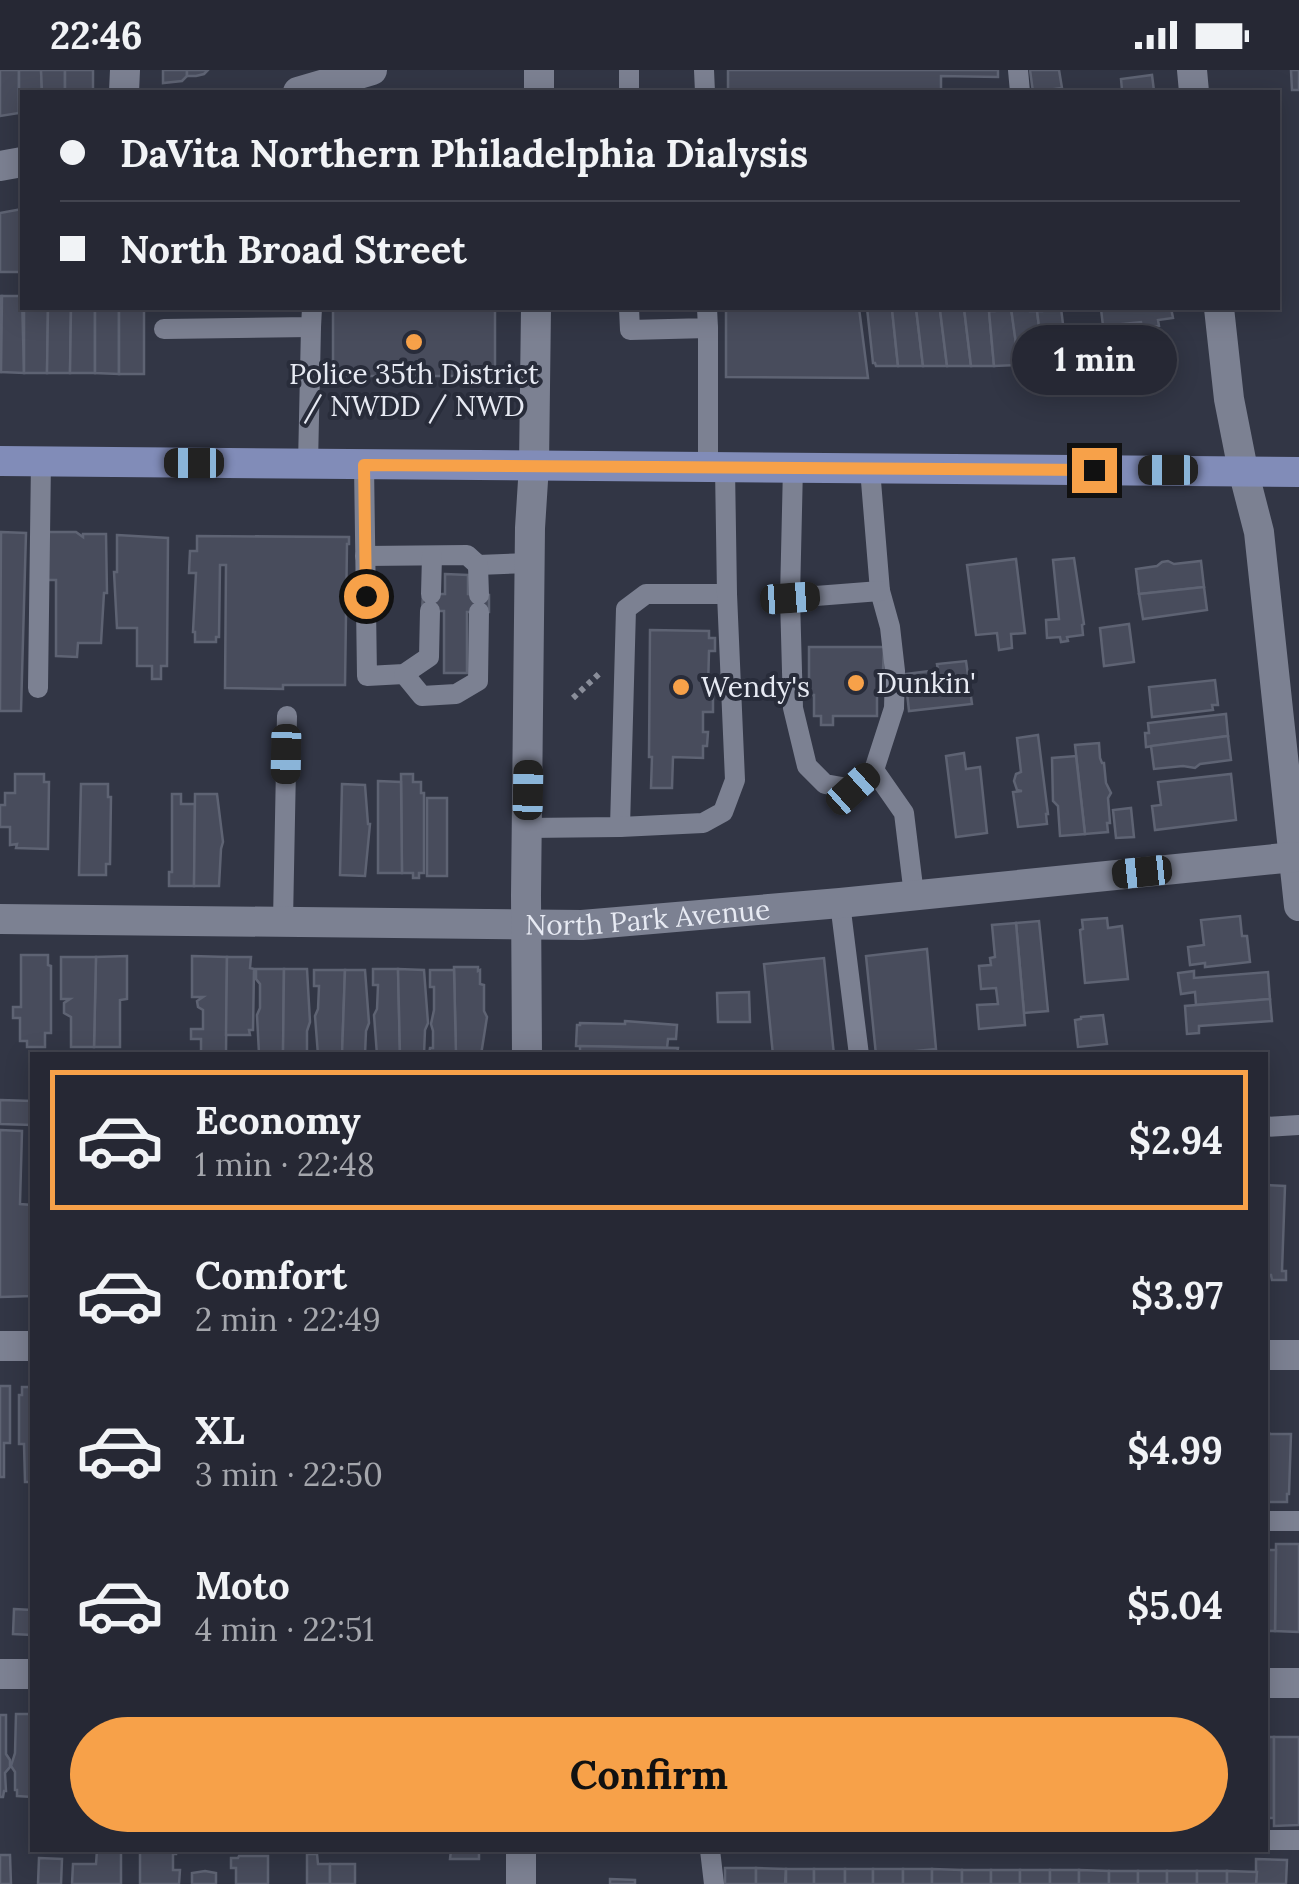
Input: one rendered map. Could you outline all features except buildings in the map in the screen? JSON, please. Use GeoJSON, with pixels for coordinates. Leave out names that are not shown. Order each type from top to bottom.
{"type":"FeatureCollection","features":[{"type":"Feature","properties":{"kind":"main road"},"geometry":{"type":"LineString","coordinates":[[0,461],[1299,472]]}},
{"type":"Feature","properties":{"kind":"street"},"geometry":{"type":"LineString","coordinates":[[312,90],[372,70]]}},
{"type":"Feature","properties":{"kind":"street"},"geometry":{"type":"LineString","coordinates":[[527,1052],[536,310]]}},
{"type":"Feature","properties":{"kind":"street"},"geometry":{"type":"LineString","coordinates":[[1219,310],[1229,398],[1259,532],[1299,906]]}},
{"type":"Feature","properties":{"kind":"street","name":"North Park Avenue"},"geometry":{"type":"LineString","coordinates":[[0,919],[582,925],[1294,857]]}},
{"type":"Feature","properties":{"kind":"street"},"geometry":{"type":"LineString","coordinates":[[0,1346],[30,1346]]}},
{"type":"Feature","properties":{"kind":"street"},"geometry":{"type":"LineString","coordinates":[[1268,1355],[1299,1355]]}},
{"type":"Feature","properties":{"kind":"street"},"geometry":{"type":"LineString","coordinates":[[0,1674],[30,1674]]}},
{"type":"Feature","properties":{"kind":"street"},"geometry":{"type":"LineString","coordinates":[[1268,1683],[1299,1683]]}},
{"type":"Feature","properties":{"kind":"street"},"geometry":{"type":"LineString","coordinates":[[520,1884],[521,1852]]}},
{"type":"Feature","properties":{"kind":"lane"},"geometry":{"type":"LineString","coordinates":[[527,828],[703,823],[722,812],[735,780],[708,318],[630,330],[630,310]]}},
{"type":"Feature","properties":{"kind":"lane"},"geometry":{"type":"LineString","coordinates":[[164,329],[311,317],[308,464]]}},
{"type":"Feature","properties":{"kind":"lane"},"geometry":{"type":"LineString","coordinates":[[38,688],[42,462]]}},
{"type":"Feature","properties":{"kind":"lane"},"geometry":{"type":"LineString","coordinates":[[364,465],[368,676],[404,674],[429,657],[432,556]]}},
{"type":"Feature","properties":{"kind":"lane"},"geometry":{"type":"LineString","coordinates":[[793,467],[793,708],[807,766],[825,784],[853,789],[874,770],[894,708],[895,670],[890,627],[880,591],[870,469]]}},
{"type":"Feature","properties":{"kind":"lane"},"geometry":{"type":"LineString","coordinates":[[365,556],[467,555],[478,564],[530,563]]}},
{"type":"Feature","properties":{"kind":"lane"},"geometry":{"type":"LineString","coordinates":[[404,674],[422,696],[456,694],[478,681],[478,564]]}},
{"type":"Feature","properties":{"kind":"lane"},"geometry":{"type":"LineString","coordinates":[[790,598],[880,591]]}},
{"type":"Feature","properties":{"kind":"lane"},"geometry":{"type":"LineString","coordinates":[[620,828],[626,609],[646,594],[727,594]]}},
{"type":"Feature","properties":{"kind":"lane"},"geometry":{"type":"LineString","coordinates":[[283,921],[287,716]]}},
{"type":"Feature","properties":{"kind":"lane"},"geometry":{"type":"LineString","coordinates":[[874,770],[904,813],[914,895]]}},
{"type":"Feature","properties":{"kind":"lane"},"geometry":{"type":"LineString","coordinates":[[840,902],[859,1052]]}},
{"type":"Feature","properties":{"kind":"lane"},"geometry":{"type":"LineString","coordinates":[[1268,1127],[1299,1124]]}},
{"type":"Feature","properties":{"kind":"lane"},"geometry":{"type":"LineString","coordinates":[[1268,1521],[1299,1522]]}},
{"type":"Feature","properties":{"kind":"lane"},"geometry":{"type":"LineString","coordinates":[[1268,1840],[1299,1840]]}},
{"type":"Feature","properties":{"kind":"lane"},"geometry":{"type":"LineString","coordinates":[[710,1852],[714,1884]]}},
{"type":"Feature","properties":{"kind":"path"},"geometry":{"type":"LineString","coordinates":[[573,698],[604,668]]}},
{"type":"Feature","properties":{"kind":"place","name":"Police 35th District / NWDD / NWD"},"geometry":{"type":"Point","coordinates":[414,342]}},
{"type":"Feature","properties":{"kind":"place","name":"Dunkin'"},"geometry":{"type":"Point","coordinates":[856,683]}},
{"type":"Feature","properties":{"kind":"place","name":"Wendy's"},"geometry":{"type":"Point","coordinates":[681,687]}},
{"type":"Feature","properties":{"kind":"route"},"geometry":{"type":"LineString","coordinates":[[366,596],[364,465],[1094,470]]}}]}
